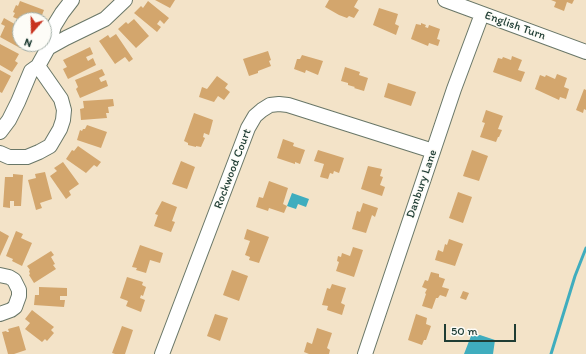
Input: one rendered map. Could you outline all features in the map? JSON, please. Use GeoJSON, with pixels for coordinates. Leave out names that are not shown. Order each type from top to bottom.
{"type":"FeatureCollection","features":[{"type":"Feature","properties":{"kind":"street"},"geometry":{"type":"LineString","coordinates":[[52,33],[54,26],[72,0]]}},
{"type":"Feature","properties":{"kind":"street"},"geometry":{"type":"LineString","coordinates":[[52,46],[105,19],[125,0]]}},
{"type":"Feature","properties":{"kind":"street","name":"English Turn"},"geometry":{"type":"LineString","coordinates":[[445,0],[586,52]]}},
{"type":"Feature","properties":{"kind":"street","name":"Danbury Lane"},"geometry":{"type":"LineString","coordinates":[[365,354],[454,89],[482,14]]}},
{"type":"Feature","properties":{"kind":"street"},"geometry":{"type":"LineString","coordinates":[[0,132],[9,120],[31,71],[38,66],[46,52]]}},
{"type":"Feature","properties":{"kind":"street"},"geometry":{"type":"LineString","coordinates":[[0,153],[9,157],[27,157],[50,146],[60,129],[64,110],[61,99],[38,66]]}},
{"type":"Feature","properties":{"kind":"street","name":"Rockwood Court"},"geometry":{"type":"LineString","coordinates":[[162,354],[248,128],[255,116],[262,110],[270,105],[288,105],[433,151]]}},
{"type":"Feature","properties":{"kind":"street"},"geometry":{"type":"LineString","coordinates":[[0,275],[9,276],[14,280],[19,290],[19,296],[15,306],[11,310],[0,314]]}},
{"type":"Feature","properties":{"kind":"water"},"geometry":{"type":"Polygon","coordinates":[[[292,193],[309,199],[306,207],[298,204],[296,209],[287,206],[292,193]]]}},
{"type":"Feature","properties":{"kind":"water"},"geometry":{"type":"Polygon","coordinates":[[[480,335],[495,340],[493,354],[464,354],[471,336],[480,335]]]}},
{"type":"Feature","properties":{"kind":"building"},"geometry":{"type":"Polygon","coordinates":[[[155,0],[175,0],[170,8],[155,0]]]}},
{"type":"Feature","properties":{"kind":"building"},"geometry":{"type":"Polygon","coordinates":[[[329,0],[358,0],[354,7],[359,10],[354,18],[349,16],[347,18],[325,7],[329,0]]]}},
{"type":"Feature","properties":{"kind":"building"},"geometry":{"type":"Polygon","coordinates":[[[551,0],[574,0],[572,4],[567,2],[564,11],[554,7],[556,2],[551,0]]]}},
{"type":"Feature","properties":{"kind":"building"},"geometry":{"type":"Polygon","coordinates":[[[20,1],[44,10],[43,12],[13,12],[16,5],[18,6],[20,1]]]}},
{"type":"Feature","properties":{"kind":"building"},"geometry":{"type":"Polygon","coordinates":[[[148,1],[169,18],[164,24],[160,20],[157,24],[161,27],[157,32],[134,13],[141,6],[143,8],[148,1]]]}},
{"type":"Feature","properties":{"kind":"building"},"geometry":{"type":"Polygon","coordinates":[[[379,8],[398,14],[395,24],[399,26],[396,35],[373,25],[379,8]]]}},
{"type":"Feature","properties":{"kind":"building"},"geometry":{"type":"Polygon","coordinates":[[[4,18],[12,22],[12,44],[0,37],[5,26],[1,24],[4,18]]]}},
{"type":"Feature","properties":{"kind":"building"},"geometry":{"type":"Polygon","coordinates":[[[134,19],[149,36],[136,48],[118,29],[126,22],[128,24],[134,19]]]}},
{"type":"Feature","properties":{"kind":"building"},"geometry":{"type":"Polygon","coordinates":[[[421,23],[426,25],[425,27],[428,28],[429,25],[440,29],[437,39],[440,40],[438,46],[429,43],[428,46],[411,39],[416,24],[421,25],[421,23]]]}},
{"type":"Feature","properties":{"kind":"building"},"geometry":{"type":"Polygon","coordinates":[[[116,34],[133,59],[129,62],[125,57],[115,64],[99,41],[108,35],[110,38],[116,34]]]}},
{"type":"Feature","properties":{"kind":"building"},"geometry":{"type":"Polygon","coordinates":[[[0,44],[12,50],[12,52],[19,54],[15,61],[18,63],[12,72],[0,65],[0,44]]]}},
{"type":"Feature","properties":{"kind":"building"},"geometry":{"type":"Polygon","coordinates":[[[90,47],[93,54],[86,57],[88,61],[93,58],[96,65],[68,79],[63,69],[67,67],[63,60],[90,47]]]}},
{"type":"Feature","properties":{"kind":"building"},"geometry":{"type":"Polygon","coordinates":[[[268,51],[271,66],[249,76],[243,59],[268,51]]]}},
{"type":"Feature","properties":{"kind":"building"},"geometry":{"type":"Polygon","coordinates":[[[302,55],[323,61],[318,75],[306,70],[305,73],[294,69],[297,59],[300,59],[302,55]]]}},
{"type":"Feature","properties":{"kind":"building"},"geometry":{"type":"Polygon","coordinates":[[[512,56],[522,60],[518,70],[525,72],[521,82],[493,72],[498,58],[502,59],[503,57],[511,60],[512,56]]]}},
{"type":"Feature","properties":{"kind":"building"},"geometry":{"type":"Polygon","coordinates":[[[345,67],[360,72],[359,75],[368,78],[364,91],[354,88],[355,87],[348,85],[348,83],[341,81],[345,67]]]}},
{"type":"Feature","properties":{"kind":"building"},"geometry":{"type":"Polygon","coordinates":[[[102,69],[105,75],[99,78],[101,82],[106,80],[108,86],[80,98],[76,89],[78,87],[75,80],[102,69]]]}},
{"type":"Feature","properties":{"kind":"building"},"geometry":{"type":"Polygon","coordinates":[[[0,70],[11,76],[2,93],[0,92],[0,70]]]}},
{"type":"Feature","properties":{"kind":"building"},"geometry":{"type":"Polygon","coordinates":[[[557,74],[567,78],[564,87],[569,89],[566,99],[560,97],[559,100],[535,89],[540,75],[545,77],[546,75],[555,79],[557,74]]]}},
{"type":"Feature","properties":{"kind":"building"},"geometry":{"type":"Polygon","coordinates":[[[217,76],[228,84],[225,88],[230,92],[224,100],[218,96],[214,102],[199,97],[202,87],[207,89],[217,76]]]}},
{"type":"Feature","properties":{"kind":"building"},"geometry":{"type":"Polygon","coordinates":[[[388,83],[416,92],[411,106],[384,97],[388,83]]]}},
{"type":"Feature","properties":{"kind":"building"},"geometry":{"type":"Polygon","coordinates":[[[584,89],[586,90],[586,110],[584,109],[583,113],[576,110],[584,89]]]}},
{"type":"Feature","properties":{"kind":"building"},"geometry":{"type":"Polygon","coordinates":[[[113,99],[114,106],[108,107],[109,113],[106,113],[107,118],[81,120],[80,109],[84,108],[83,101],[113,99]]]}},
{"type":"Feature","properties":{"kind":"building"},"geometry":{"type":"Polygon","coordinates":[[[486,110],[503,116],[498,129],[502,130],[496,142],[480,137],[485,123],[482,122],[486,110]]]}},
{"type":"Feature","properties":{"kind":"building"},"geometry":{"type":"Polygon","coordinates":[[[194,113],[213,120],[209,135],[204,133],[203,137],[205,138],[201,147],[188,145],[188,143],[184,141],[194,113]]]}},
{"type":"Feature","properties":{"kind":"building"},"geometry":{"type":"Polygon","coordinates":[[[87,125],[107,132],[101,148],[77,140],[80,130],[82,131],[85,129],[87,125]]]}},
{"type":"Feature","properties":{"kind":"building"},"geometry":{"type":"Polygon","coordinates":[[[283,139],[294,143],[293,146],[305,150],[300,164],[295,162],[295,164],[277,158],[283,139]]]}},
{"type":"Feature","properties":{"kind":"building"},"geometry":{"type":"Polygon","coordinates":[[[78,146],[101,162],[97,167],[94,165],[86,173],[66,159],[72,150],[74,151],[78,146]]]}},
{"type":"Feature","properties":{"kind":"building"},"geometry":{"type":"Polygon","coordinates":[[[318,150],[344,158],[339,173],[334,171],[333,174],[330,173],[328,179],[320,177],[324,164],[314,161],[318,150]]]}},
{"type":"Feature","properties":{"kind":"building"},"geometry":{"type":"Polygon","coordinates":[[[472,150],[488,156],[479,181],[463,176],[472,150]]]}},
{"type":"Feature","properties":{"kind":"building"},"geometry":{"type":"Polygon","coordinates":[[[181,161],[195,167],[187,189],[172,184],[181,161]]]}},
{"type":"Feature","properties":{"kind":"building"},"geometry":{"type":"Polygon","coordinates":[[[63,162],[79,184],[69,191],[71,195],[66,199],[50,176],[57,171],[54,168],[63,162]]]}},
{"type":"Feature","properties":{"kind":"building"},"geometry":{"type":"Polygon","coordinates":[[[368,166],[382,169],[380,176],[383,177],[380,185],[385,187],[382,196],[361,189],[368,166]]]}},
{"type":"Feature","properties":{"kind":"building"},"geometry":{"type":"Polygon","coordinates":[[[45,172],[52,199],[40,203],[42,208],[36,210],[28,180],[36,178],[35,174],[45,172]]]}},
{"type":"Feature","properties":{"kind":"building"},"geometry":{"type":"Polygon","coordinates":[[[13,174],[23,175],[21,206],[14,206],[14,201],[10,201],[10,208],[3,207],[5,177],[13,177],[13,174]]]}},
{"type":"Feature","properties":{"kind":"building"},"geometry":{"type":"Polygon","coordinates":[[[269,181],[288,188],[283,204],[287,206],[284,213],[269,208],[268,211],[256,207],[259,197],[263,198],[269,181]]]}},
{"type":"Feature","properties":{"kind":"building"},"geometry":{"type":"Polygon","coordinates":[[[458,192],[472,197],[463,223],[449,218],[458,192]]]}},
{"type":"Feature","properties":{"kind":"building"},"geometry":{"type":"Polygon","coordinates":[[[162,201],[177,207],[172,221],[175,222],[171,232],[154,226],[158,215],[155,214],[162,201]]]}},
{"type":"Feature","properties":{"kind":"building"},"geometry":{"type":"Polygon","coordinates":[[[363,203],[378,208],[375,217],[372,215],[366,233],[352,229],[357,211],[360,212],[363,203]]]}},
{"type":"Feature","properties":{"kind":"building"},"geometry":{"type":"Polygon","coordinates":[[[247,229],[269,237],[259,263],[249,260],[250,257],[245,255],[250,241],[244,239],[247,229]]]}},
{"type":"Feature","properties":{"kind":"building"},"geometry":{"type":"Polygon","coordinates":[[[0,231],[9,236],[0,256],[0,231]]]}},
{"type":"Feature","properties":{"kind":"building"},"geometry":{"type":"Polygon","coordinates":[[[16,231],[23,234],[21,238],[32,243],[22,266],[6,256],[16,231]]]}},
{"type":"Feature","properties":{"kind":"building"},"geometry":{"type":"Polygon","coordinates":[[[449,239],[463,244],[455,266],[435,260],[438,250],[443,252],[445,244],[447,245],[449,239]]]}},
{"type":"Feature","properties":{"kind":"building"},"geometry":{"type":"Polygon","coordinates":[[[140,245],[163,253],[160,263],[150,260],[146,273],[132,267],[140,245]]]}},
{"type":"Feature","properties":{"kind":"building"},"geometry":{"type":"Polygon","coordinates":[[[353,247],[363,250],[354,277],[336,271],[339,262],[337,261],[338,256],[341,257],[342,253],[350,256],[353,247]]]}},
{"type":"Feature","properties":{"kind":"building"},"geometry":{"type":"Polygon","coordinates":[[[51,251],[54,255],[51,257],[55,264],[53,265],[56,269],[34,283],[29,275],[30,270],[27,266],[51,251]]]}},
{"type":"Feature","properties":{"kind":"building"},"geometry":{"type":"Polygon","coordinates":[[[232,270],[248,276],[239,301],[223,295],[232,270]]]}},
{"type":"Feature","properties":{"kind":"building"},"geometry":{"type":"Polygon","coordinates":[[[431,272],[439,274],[439,277],[445,279],[442,287],[449,289],[446,297],[440,295],[436,298],[432,309],[422,306],[427,289],[422,287],[425,280],[428,281],[431,272]]]}},
{"type":"Feature","properties":{"kind":"building"},"geometry":{"type":"Polygon","coordinates":[[[127,277],[143,282],[142,285],[146,287],[143,296],[141,295],[140,298],[145,300],[141,312],[126,306],[128,301],[120,298],[127,277]]]}},
{"type":"Feature","properties":{"kind":"building"},"geometry":{"type":"Polygon","coordinates":[[[332,284],[346,288],[341,303],[345,305],[342,315],[327,310],[328,306],[322,305],[327,288],[330,289],[332,284]]]}},
{"type":"Feature","properties":{"kind":"building"},"geometry":{"type":"Polygon","coordinates":[[[39,287],[67,288],[67,296],[60,296],[60,300],[65,300],[64,307],[34,305],[35,295],[39,295],[39,287]]]}},
{"type":"Feature","properties":{"kind":"building"},"geometry":{"type":"Polygon","coordinates":[[[463,291],[469,293],[466,300],[460,298],[463,291]]]}},
{"type":"Feature","properties":{"kind":"building"},"geometry":{"type":"Polygon","coordinates":[[[32,310],[54,327],[51,330],[54,333],[47,341],[45,339],[42,342],[25,329],[30,323],[25,319],[32,310]]]}},
{"type":"Feature","properties":{"kind":"building"},"geometry":{"type":"Polygon","coordinates":[[[215,314],[228,318],[220,341],[207,336],[215,314]]]}},
{"type":"Feature","properties":{"kind":"building"},"geometry":{"type":"Polygon","coordinates":[[[416,314],[427,318],[426,324],[431,326],[426,340],[424,340],[422,345],[408,340],[416,314]]]}},
{"type":"Feature","properties":{"kind":"building"},"geometry":{"type":"Polygon","coordinates":[[[19,326],[26,350],[14,354],[8,354],[2,332],[9,332],[8,329],[19,326]]]}},
{"type":"Feature","properties":{"kind":"building"},"geometry":{"type":"Polygon","coordinates":[[[122,326],[133,330],[125,354],[115,354],[112,353],[122,326]]]}},
{"type":"Feature","properties":{"kind":"building"},"geometry":{"type":"Polygon","coordinates":[[[317,328],[332,333],[327,348],[330,350],[329,354],[309,354],[304,352],[307,342],[312,344],[317,328]]]}},
{"type":"Feature","properties":{"kind":"waterway"},"geometry":{"type":"LineString","coordinates":[[551,354],[575,276],[586,248]]}}]}
